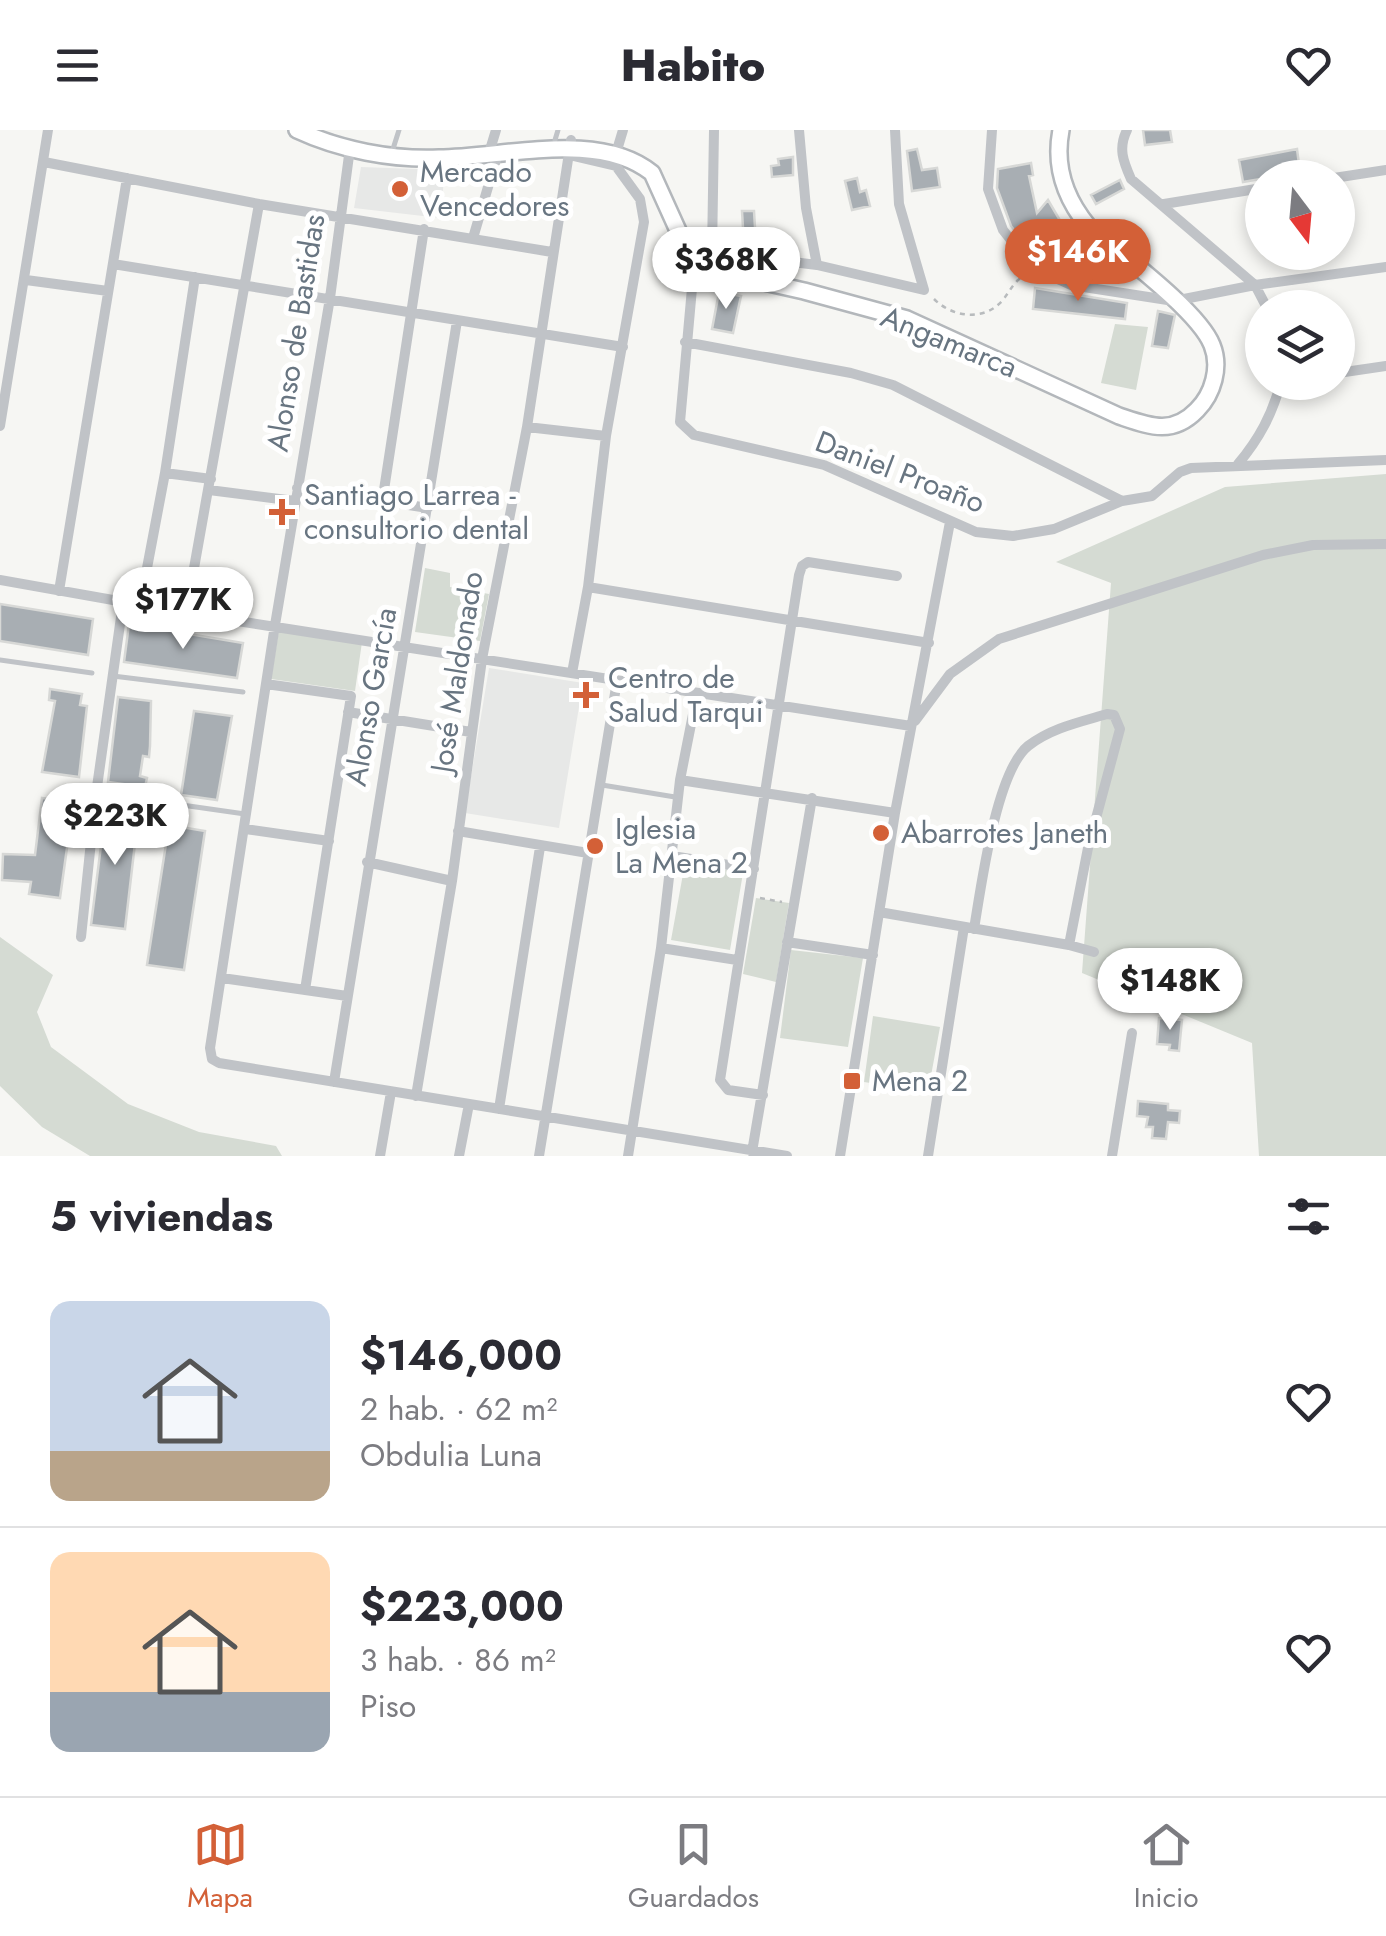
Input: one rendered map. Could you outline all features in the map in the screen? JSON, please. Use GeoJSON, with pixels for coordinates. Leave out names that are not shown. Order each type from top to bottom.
{"type":"FeatureCollection","features":[{"type":"Feature","properties":{"kind":"street"},"geometry":{"type":"LineString","coordinates":[[0,421],[48,130]]}},
{"type":"Feature","properties":{"kind":"street"},"geometry":{"type":"LineString","coordinates":[[297,130],[350,148],[391,155],[442,158],[563,141],[617,150],[652,173],[694,266],[685,342],[851,372],[893,385],[1122,501]]}},
{"type":"Feature","properties":{"kind":"street"},"geometry":{"type":"LineString","coordinates":[[473,238],[496,130]]}},
{"type":"Feature","properties":{"kind":"street"},"geometry":{"type":"LineString","coordinates":[[617,150],[623,130]]}},
{"type":"Feature","properties":{"kind":"street"},"geometry":{"type":"LineString","coordinates":[[712,252],[714,130]]}},
{"type":"Feature","properties":{"kind":"street"},"geometry":{"type":"LineString","coordinates":[[800,130],[806,208],[817,265]]}},
{"type":"Feature","properties":{"kind":"street"},"geometry":{"type":"LineString","coordinates":[[694,266],[712,252],[817,265],[924,290],[900,204],[896,130]]}},
{"type":"Feature","properties":{"kind":"street"},"geometry":{"type":"LineString","coordinates":[[992,130],[988,189],[1003,230],[1033,268],[1070,286],[1174,301],[1386,267]]}},
{"type":"Feature","properties":{"kind":"street","name":"Angamarca"},"geometry":{"type":"LineString","coordinates":[[694,266],[907,319],[1118,416],[1160,428],[1180,424],[1204,403],[1216,374],[1210,340],[1174,301],[1077,214],[1061,172],[1062,130]]}},
{"type":"Feature","properties":{"kind":"street"},"geometry":{"type":"LineString","coordinates":[[1127,130],[1122,140],[1122,158],[1131,179],[1258,290]]}},
{"type":"Feature","properties":{"kind":"street"},"geometry":{"type":"LineString","coordinates":[[563,141],[616,166],[640,199],[644,222],[606,436],[588,587],[572,673]]}},
{"type":"Feature","properties":{"kind":"street","name":"José Maldonado"},"geometry":{"type":"LineString","coordinates":[[416,1096],[452,881],[482,659],[542,334],[563,141]]}},
{"type":"Feature","properties":{"kind":"street","name":"Alonso de Bastidas"},"geometry":{"type":"LineString","coordinates":[[334,1082],[219,1063],[212,1059],[210,1048],[330,298],[350,148]]}},
{"type":"Feature","properties":{"kind":"street"},"geometry":{"type":"LineString","coordinates":[[44,162],[259,204],[552,252]]}},
{"type":"Feature","properties":{"kind":"street"},"geometry":{"type":"LineString","coordinates":[[1355,175],[1386,170]]}},
{"type":"Feature","properties":{"kind":"street"},"geometry":{"type":"LineString","coordinates":[[59,590],[126,178]]}},
{"type":"Feature","properties":{"kind":"street"},"geometry":{"type":"LineString","coordinates":[[1164,204],[1245,191]]}},
{"type":"Feature","properties":{"kind":"street"},"geometry":{"type":"LineString","coordinates":[[186,613],[259,204]]}},
{"type":"Feature","properties":{"kind":"street"},"geometry":{"type":"LineString","coordinates":[[382,503],[424,230]]}},
{"type":"Feature","properties":{"kind":"street"},"geometry":{"type":"LineString","coordinates":[[114,264],[623,347]]}},
{"type":"Feature","properties":{"kind":"street"},"geometry":{"type":"LineString","coordinates":[[140,605],[166,473],[195,277]]}},
{"type":"Feature","properties":{"kind":"street"},"geometry":{"type":"LineString","coordinates":[[26,280],[108,291]]}},
{"type":"Feature","properties":{"kind":"street","name":"Alonso García"},"geometry":{"type":"LineString","coordinates":[[334,1082],[457,321]]}},
{"type":"Feature","properties":{"kind":"street","name":"Daniel Proaño"},"geometry":{"type":"LineString","coordinates":[[685,342],[680,422],[694,435],[824,465],[976,532],[1013,536],[1054,529],[1122,501],[1152,496],[1180,472],[1191,468],[1386,460]]}},
{"type":"Feature","properties":{"kind":"street"},"geometry":{"type":"LineString","coordinates":[[1355,371],[1386,366]]}},
{"type":"Feature","properties":{"kind":"street"},"geometry":{"type":"LineString","coordinates":[[1238,464],[1258,440],[1276,400]]}},
{"type":"Feature","properties":{"kind":"street"},"geometry":{"type":"LineString","coordinates":[[527,427],[606,436]]}},
{"type":"Feature","properties":{"kind":"street"},"geometry":{"type":"LineString","coordinates":[[166,473],[295,501]]}},
{"type":"Feature","properties":{"kind":"street"},"geometry":{"type":"LineString","coordinates":[[297,488],[428,508]]}},
{"type":"Feature","properties":{"kind":"street"},"geometry":{"type":"LineString","coordinates":[[840,1156],[895,812],[950,522]]}},
{"type":"Feature","properties":{"kind":"street"},"geometry":{"type":"LineString","coordinates":[[911,726],[950,674],[1000,639],[1263,556],[1313,545],[1386,544]]}},
{"type":"Feature","properties":{"kind":"street"},"geometry":{"type":"LineString","coordinates":[[763,1094],[728,1090],[720,1080],[790,620],[804,563],[896,576]]}},
{"type":"Feature","properties":{"kind":"street"},"geometry":{"type":"LineString","coordinates":[[0,580],[123,603],[911,726]]}},
{"type":"Feature","properties":{"kind":"street"},"geometry":{"type":"LineString","coordinates":[[588,587],[929,643]]}},
{"type":"Feature","properties":{"kind":"street"},"geometry":{"type":"LineString","coordinates":[[81,936],[123,603]]}},
{"type":"Feature","properties":{"kind":"street"},"geometry":{"type":"LineString","coordinates":[[540,1156],[617,681]]}},
{"type":"Feature","properties":{"kind":"street"},"geometry":{"type":"LineString","coordinates":[[266,684],[351,696],[305,990]]}},
{"type":"Feature","properties":{"kind":"street"},"geometry":{"type":"LineString","coordinates":[[628,1156],[661,948],[680,780],[698,694]]}},
{"type":"Feature","properties":{"kind":"street"},"geometry":{"type":"LineString","coordinates":[[348,712],[472,732]]}},
{"type":"Feature","properties":{"kind":"street"},"geometry":{"type":"LineString","coordinates":[[928,1156],[969,928],[1010,770],[1026,747],[1055,729],[1114,714],[1120,730],[1088,848],[1070,945]]}},
{"type":"Feature","properties":{"kind":"street"},"geometry":{"type":"LineString","coordinates":[[680,780],[895,812]]}},
{"type":"Feature","properties":{"kind":"street"},"geometry":{"type":"LineString","coordinates":[[752,1153],[812,798]]}},
{"type":"Feature","properties":{"kind":"street"},"geometry":{"type":"LineString","coordinates":[[246,829],[329,841]]}},
{"type":"Feature","properties":{"kind":"street"},"geometry":{"type":"LineString","coordinates":[[458,831],[588,853]]}},
{"type":"Feature","properties":{"kind":"street"},"geometry":{"type":"LineString","coordinates":[[499,1109],[540,846]]}},
{"type":"Feature","properties":{"kind":"street"},"geometry":{"type":"LineString","coordinates":[[672,856],[754,869]]}},
{"type":"Feature","properties":{"kind":"street"},"geometry":{"type":"LineString","coordinates":[[368,862],[452,881]]}},
{"type":"Feature","properties":{"kind":"street"},"geometry":{"type":"LineString","coordinates":[[880,912],[1094,952]]}},
{"type":"Feature","properties":{"kind":"street"},"geometry":{"type":"LineString","coordinates":[[787,942],[872,955]]}},
{"type":"Feature","properties":{"kind":"street"},"geometry":{"type":"LineString","coordinates":[[661,948],[737,960]]}},
{"type":"Feature","properties":{"kind":"street"},"geometry":{"type":"LineString","coordinates":[[222,978],[348,996]]}},
{"type":"Feature","properties":{"kind":"street"},"geometry":{"type":"LineString","coordinates":[[1112,1156],[1132,1032]]}},
{"type":"Feature","properties":{"kind":"street"},"geometry":{"type":"LineString","coordinates":[[334,1082],[787,1156]]}},
{"type":"Feature","properties":{"kind":"street"},"geometry":{"type":"LineString","coordinates":[[380,1156],[391,1092]]}},
{"type":"Feature","properties":{"kind":"street"},"geometry":{"type":"LineString","coordinates":[[459,1156],[468,1104]]}},
{"type":"Feature","properties":{"kind":"lane"},"geometry":{"type":"LineString","coordinates":[[391,155],[399,130]]}},
{"type":"Feature","properties":{"kind":"lane"},"geometry":{"type":"LineString","coordinates":[[0,660],[92,673]]}},
{"type":"Feature","properties":{"kind":"lane"},"geometry":{"type":"LineString","coordinates":[[112,676],[244,692]]}},
{"type":"Feature","properties":{"kind":"lane"},"geometry":{"type":"LineString","coordinates":[[599,785],[678,797]]}},
{"type":"Feature","properties":{"kind":"lane"},"geometry":{"type":"LineString","coordinates":[[119,796],[248,815]]}},
{"type":"Feature","properties":{"kind":"path"},"geometry":{"type":"LineString","coordinates":[[924,290],[945,310],[969,316],[1001,302],[1010,286],[1033,268]]}},
{"type":"Feature","properties":{"kind":"path"},"geometry":{"type":"LineString","coordinates":[[749,896],[794,904]]}},
{"type":"Feature","properties":{"kind":"shaded area","name":"Mercado Vencedores"},"geometry":{"type":"Polygon","coordinates":[[[361,167],[445,170],[440,218],[354,208],[361,167]]]}},
{"type":"Feature","properties":{"kind":"shaded area"},"geometry":{"type":"Polygon","coordinates":[[[1115,324],[1148,327],[1136,390],[1101,383],[1115,324]]]}},
{"type":"Feature","properties":{"kind":"shaded area"},"geometry":{"type":"Polygon","coordinates":[[[1386,474],[1386,1156],[1259,1156],[1252,1043],[1082,973],[1111,583],[1056,562],[1225,487],[1386,474]]]}},
{"type":"Feature","properties":{"kind":"shaded area"},"geometry":{"type":"Polygon","coordinates":[[[425,568],[450,573],[450,587],[489,594],[480,641],[415,632],[425,568]]]}},
{"type":"Feature","properties":{"kind":"shaded area"},"geometry":{"type":"Polygon","coordinates":[[[279,630],[362,642],[355,691],[271,679],[279,630]]]}},
{"type":"Feature","properties":{"kind":"shaded area"},"geometry":{"type":"Polygon","coordinates":[[[489,668],[583,683],[559,828],[465,813],[489,668]]]}},
{"type":"Feature","properties":{"kind":"shaded area"},"geometry":{"type":"Polygon","coordinates":[[[685,863],[743,873],[730,950],[671,940],[685,863]]]}},
{"type":"Feature","properties":{"kind":"shaded area"},"geometry":{"type":"Polygon","coordinates":[[[756,898],[789,903],[776,982],[743,974],[756,898]]]}},
{"type":"Feature","properties":{"kind":"shaded area"},"geometry":{"type":"Polygon","coordinates":[[[0,937],[53,975],[37,1012],[51,1047],[128,1104],[199,1132],[276,1146],[282,1156],[90,1156],[42,1127],[0,1086],[0,937]]]}},
{"type":"Feature","properties":{"kind":"shaded area"},"geometry":{"type":"Polygon","coordinates":[[[791,950],[863,958],[848,1047],[780,1038],[791,950]]]}},
{"type":"Feature","properties":{"kind":"shaded area"},"geometry":{"type":"Polygon","coordinates":[[[873,1016],[940,1027],[928,1092],[864,1082],[873,1016]]]}},
{"type":"Feature","properties":{"kind":"building"},"geometry":{"type":"Polygon","coordinates":[[[1143,130],[1170,130],[1172,142],[1145,145],[1143,130]]]}},
{"type":"Feature","properties":{"kind":"building"},"geometry":{"type":"Polygon","coordinates":[[[917,149],[922,170],[937,168],[940,187],[912,191],[907,151],[917,149]]]}},
{"type":"Feature","properties":{"kind":"building"},"geometry":{"type":"Polygon","coordinates":[[[1297,149],[1298,160],[1245,160],[1243,182],[1239,160],[1297,149]]]}},
{"type":"Feature","properties":{"kind":"building"},"geometry":{"type":"Polygon","coordinates":[[[793,157],[793,175],[772,177],[771,166],[779,165],[778,159],[793,157]]]}},
{"type":"Feature","properties":{"kind":"building"},"geometry":{"type":"Polygon","coordinates":[[[1031,163],[1033,175],[1029,176],[1037,213],[1048,200],[1065,229],[1079,241],[1068,274],[1039,261],[1011,226],[997,188],[998,169],[1031,163]]]}},
{"type":"Feature","properties":{"kind":"building"},"geometry":{"type":"Polygon","coordinates":[[[857,178],[860,192],[866,190],[870,206],[852,210],[845,181],[857,178]]]}},
{"type":"Feature","properties":{"kind":"building"},"geometry":{"type":"Polygon","coordinates":[[[1120,180],[1124,189],[1096,204],[1091,195],[1120,180]]]}},
{"type":"Feature","properties":{"kind":"building"},"geometry":{"type":"Polygon","coordinates":[[[742,211],[754,211],[756,244],[744,245],[742,211]]]}},
{"type":"Feature","properties":{"kind":"building"},"geometry":{"type":"Polygon","coordinates":[[[1035,288],[1127,303],[1125,319],[1033,309],[1035,288]]]}},
{"type":"Feature","properties":{"kind":"building"},"geometry":{"type":"Polygon","coordinates":[[[719,292],[741,296],[733,333],[712,329],[719,292]]]}},
{"type":"Feature","properties":{"kind":"building"},"geometry":{"type":"Polygon","coordinates":[[[1158,311],[1175,315],[1168,348],[1152,346],[1158,311]]]}},
{"type":"Feature","properties":{"kind":"building"},"geometry":{"type":"Polygon","coordinates":[[[0,604],[93,619],[88,655],[0,641],[0,604]]]}},
{"type":"Feature","properties":{"kind":"building"},"geometry":{"type":"Polygon","coordinates":[[[129,624],[243,643],[237,678],[124,662],[129,624]]]}},
{"type":"Feature","properties":{"kind":"building"},"geometry":{"type":"Polygon","coordinates":[[[50,689],[82,694],[80,705],[87,706],[79,777],[42,772],[55,701],[49,700],[50,689]]]}},
{"type":"Feature","properties":{"kind":"building"},"geometry":{"type":"Polygon","coordinates":[[[118,697],[151,701],[149,757],[143,756],[140,776],[147,778],[145,787],[108,782],[118,697]]]}},
{"type":"Feature","properties":{"kind":"building"},"geometry":{"type":"Polygon","coordinates":[[[194,711],[232,716],[217,800],[181,795],[194,711]]]}},
{"type":"Feature","properties":{"kind":"building"},"geometry":{"type":"Polygon","coordinates":[[[42,798],[68,801],[67,811],[72,812],[60,898],[29,894],[31,882],[2,880],[3,854],[35,855],[42,798]]]}},
{"type":"Feature","properties":{"kind":"building"},"geometry":{"type":"Polygon","coordinates":[[[106,806],[139,809],[125,929],[91,925],[106,806]]]}},
{"type":"Feature","properties":{"kind":"building"},"geometry":{"type":"Polygon","coordinates":[[[169,825],[205,831],[184,970],[147,965],[169,825]]]}},
{"type":"Feature","properties":{"kind":"building"},"geometry":{"type":"Polygon","coordinates":[[[1159,1018],[1182,1020],[1179,1051],[1157,1044],[1159,1018]]]}},
{"type":"Feature","properties":{"kind":"building"},"geometry":{"type":"Polygon","coordinates":[[[1138,1101],[1168,1104],[1168,1110],[1180,1111],[1179,1123],[1168,1122],[1166,1139],[1152,1138],[1153,1127],[1146,1127],[1148,1117],[1137,1116],[1138,1101]]]}},
{"type":"Feature","properties":{"kind":"place","name":"Mercado Vencedores"},"geometry":{"type":"Point","coordinates":[400,189]}},
{"type":"Feature","properties":{"kind":"place","name":"Santiago Larrea - consultorio dental"},"geometry":{"type":"Point","coordinates":[282,512]}},
{"type":"Feature","properties":{"kind":"place","name":"Centro de Salud Tarqui"},"geometry":{"type":"Point","coordinates":[586,695]}},
{"type":"Feature","properties":{"kind":"place","name":"Abarrotes Janeth"},"geometry":{"type":"Point","coordinates":[881,833]}},
{"type":"Feature","properties":{"kind":"place","name":"Iglesia La Mena 2"},"geometry":{"type":"Point","coordinates":[595,846]}},
{"type":"Feature","properties":{"kind":"place","name":"Mena 2"},"geometry":{"type":"Point","coordinates":[852,1081]}}]}
